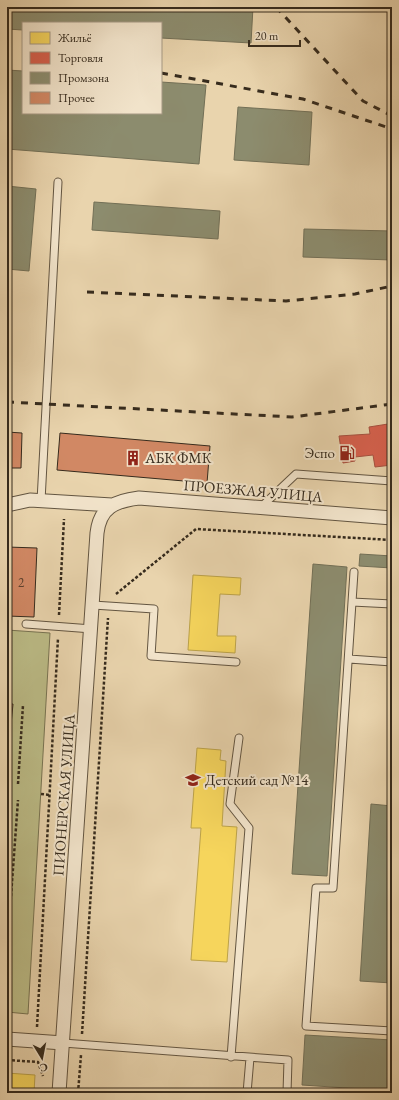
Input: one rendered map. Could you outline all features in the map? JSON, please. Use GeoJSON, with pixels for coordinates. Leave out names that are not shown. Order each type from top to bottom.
{"type":"FeatureCollection","features":[{"type":"Feature","properties":{"kind":"street","name":"ПРОЕЗЖАЯ УЛИЦА"},"geometry":{"type":"LineString","coordinates":[[112,505],[139,498],[392,518]]}},
{"type":"Feature","properties":{"kind":"street"},"geometry":{"type":"LineString","coordinates":[[7,505],[30,500],[112,505]]}},
{"type":"Feature","properties":{"kind":"street","name":"ПИОНЕРСКАЯ УЛИЦА"},"geometry":{"type":"LineString","coordinates":[[59,1093],[92,629],[98,522],[103,512],[112,505]]}},
{"type":"Feature","properties":{"kind":"street"},"geometry":{"type":"LineString","coordinates":[[7,1039],[63,1043]]}},
{"type":"Feature","properties":{"kind":"lane"},"geometry":{"type":"LineString","coordinates":[[41,501],[58,182]]}},
{"type":"Feature","properties":{"kind":"lane"},"geometry":{"type":"LineString","coordinates":[[260,508],[296,474],[392,481]]}},
{"type":"Feature","properties":{"kind":"lane"},"geometry":{"type":"LineString","coordinates":[[354,572],[334,888],[316,888],[306,1026],[392,1031]]}},
{"type":"Feature","properties":{"kind":"lane"},"geometry":{"type":"LineString","coordinates":[[352,602],[392,604]]}},
{"type":"Feature","properties":{"kind":"lane"},"geometry":{"type":"LineString","coordinates":[[93,605],[154,609],[151,656],[236,662]]}},
{"type":"Feature","properties":{"kind":"lane"},"geometry":{"type":"LineString","coordinates":[[26,624],[92,629]]}},
{"type":"Feature","properties":{"kind":"lane"},"geometry":{"type":"LineString","coordinates":[[349,659],[392,662]]}},
{"type":"Feature","properties":{"kind":"lane"},"geometry":{"type":"LineString","coordinates":[[231,1057],[249,828],[230,804],[238,738]]}},
{"type":"Feature","properties":{"kind":"lane"},"geometry":{"type":"LineString","coordinates":[[63,1043],[82,1046],[288,1060],[287,1093]]}},
{"type":"Feature","properties":{"kind":"lane"},"geometry":{"type":"LineString","coordinates":[[247,1093],[250,1058]]}},
{"type":"Feature","properties":{"kind":"path"},"geometry":{"type":"LineString","coordinates":[[38,1027],[64,519]]}},
{"type":"Feature","properties":{"kind":"path"},"geometry":{"type":"LineString","coordinates":[[78,1093],[110,599],[196,529],[392,540]]}},
{"type":"Feature","properties":{"kind":"path"},"geometry":{"type":"LineString","coordinates":[[18,784],[22,705]]}},
{"type":"Feature","properties":{"kind":"path"},"geometry":{"type":"LineString","coordinates":[[41,794],[50,795]]}},
{"type":"Feature","properties":{"kind":"path"},"geometry":{"type":"LineString","coordinates":[[7,951],[18,800]]}},
{"type":"Feature","properties":{"kind":"path"},"geometry":{"type":"LineString","coordinates":[[7,1060],[38,1062],[43,1076]]}},
{"type":"Feature","properties":{"kind":"green space"},"geometry":{"type":"Polygon","coordinates":[[[7,630],[50,633],[28,1014],[7,1012],[7,630]]]}},
{"type":"Feature","properties":{"kind":"building: Жильё"},"geometry":{"type":"Polygon","coordinates":[[[193,575],[241,578],[240,595],[220,594],[217,636],[236,636],[235,653],[188,650],[193,575]]]}},
{"type":"Feature","properties":{"kind":"building: Жильё"},"geometry":{"type":"Polygon","coordinates":[[[197,748],[221,750],[220,760],[226,761],[222,826],[237,827],[227,962],[191,960],[201,828],[191,828],[197,748]]]}},
{"type":"Feature","properties":{"kind":"building: Жильё"},"geometry":{"type":"Polygon","coordinates":[[[7,1073],[35,1075],[34,1093],[7,1093],[7,1073]]]}},
{"type":"Feature","properties":{"kind":"building: Торговля"},"geometry":{"type":"Polygon","coordinates":[[[388,424],[392,465],[375,467],[373,455],[355,457],[355,461],[343,463],[339,436],[370,434],[369,427],[388,424]]]}},
{"type":"Feature","properties":{"kind":"building: Промзона"},"geometry":{"type":"Polygon","coordinates":[[[7,7],[253,7],[251,43],[162,38],[162,22],[22,22],[22,30],[7,29],[7,7]]]}},
{"type":"Feature","properties":{"kind":"building: Промзона"},"geometry":{"type":"Polygon","coordinates":[[[7,70],[22,71],[22,114],[162,114],[162,82],[206,85],[199,164],[7,149],[7,70]]]}},
{"type":"Feature","properties":{"kind":"building: Промзона"},"geometry":{"type":"Polygon","coordinates":[[[238,107],[312,112],[309,165],[234,160],[238,107]]]}},
{"type":"Feature","properties":{"kind":"building: Промзона"},"geometry":{"type":"Polygon","coordinates":[[[7,186],[36,189],[29,271],[7,269],[7,186]]]}},
{"type":"Feature","properties":{"kind":"building: Промзона"},"geometry":{"type":"Polygon","coordinates":[[[94,202],[220,211],[218,239],[92,230],[94,202]]]}},
{"type":"Feature","properties":{"kind":"building: Промзона"},"geometry":{"type":"Polygon","coordinates":[[[304,229],[392,231],[392,260],[303,257],[304,229]]]}},
{"type":"Feature","properties":{"kind":"building: Промзона"},"geometry":{"type":"Polygon","coordinates":[[[360,554],[392,556],[392,568],[359,566],[360,554]]]}},
{"type":"Feature","properties":{"kind":"building: Промзона"},"geometry":{"type":"Polygon","coordinates":[[[313,564],[347,567],[327,876],[292,874],[313,564]]]}},
{"type":"Feature","properties":{"kind":"building: Промзона"},"geometry":{"type":"Polygon","coordinates":[[[371,804],[392,806],[392,983],[360,981],[371,804]]]}},
{"type":"Feature","properties":{"kind":"building: Промзона"},"geometry":{"type":"Polygon","coordinates":[[[305,1035],[392,1040],[392,1091],[302,1085],[305,1035]]]}},
{"type":"Feature","properties":{"kind":"building: Прочее"},"geometry":{"type":"Polygon","coordinates":[[[7,432],[22,433],[21,468],[7,468],[7,432]]]}},
{"type":"Feature","properties":{"kind":"building: Прочее","name":"АБК ФМК"},"geometry":{"type":"Polygon","coordinates":[[[60,433],[210,446],[207,483],[57,470],[60,433]]]}},
{"type":"Feature","properties":{"kind":"building: Прочее"},"geometry":{"type":"Polygon","coordinates":[[[7,547],[37,548],[34,617],[7,616],[7,547]]]}},
{"type":"Feature","properties":{"kind":"building: Прочее"},"geometry":{"type":"Polygon","coordinates":[[[7,704],[13,704],[8,756],[7,756],[7,704]]]}},
{"type":"Feature","properties":{"kind":"railway"},"geometry":{"type":"LineString","coordinates":[[276,7],[363,101],[392,116]]}},
{"type":"Feature","properties":{"kind":"railway"},"geometry":{"type":"LineString","coordinates":[[162,73],[303,99],[392,129]]}},
{"type":"Feature","properties":{"kind":"railway"},"geometry":{"type":"LineString","coordinates":[[87,292],[286,301],[355,294],[392,286]]}},
{"type":"Feature","properties":{"kind":"railway"},"geometry":{"type":"LineString","coordinates":[[7,402],[292,417],[392,404]]}},
{"type":"Feature","properties":{"kind":"place","name":"Эспо"},"geometry":{"type":"Point","coordinates":[347,453]}},
{"type":"Feature","properties":{"kind":"place","name":"АБК ФМК"},"geometry":{"type":"Point","coordinates":[133,458]}},
{"type":"Feature","properties":{"kind":"place","name":"Детский сад №14"},"geometry":{"type":"Point","coordinates":[193,780]}}]}
